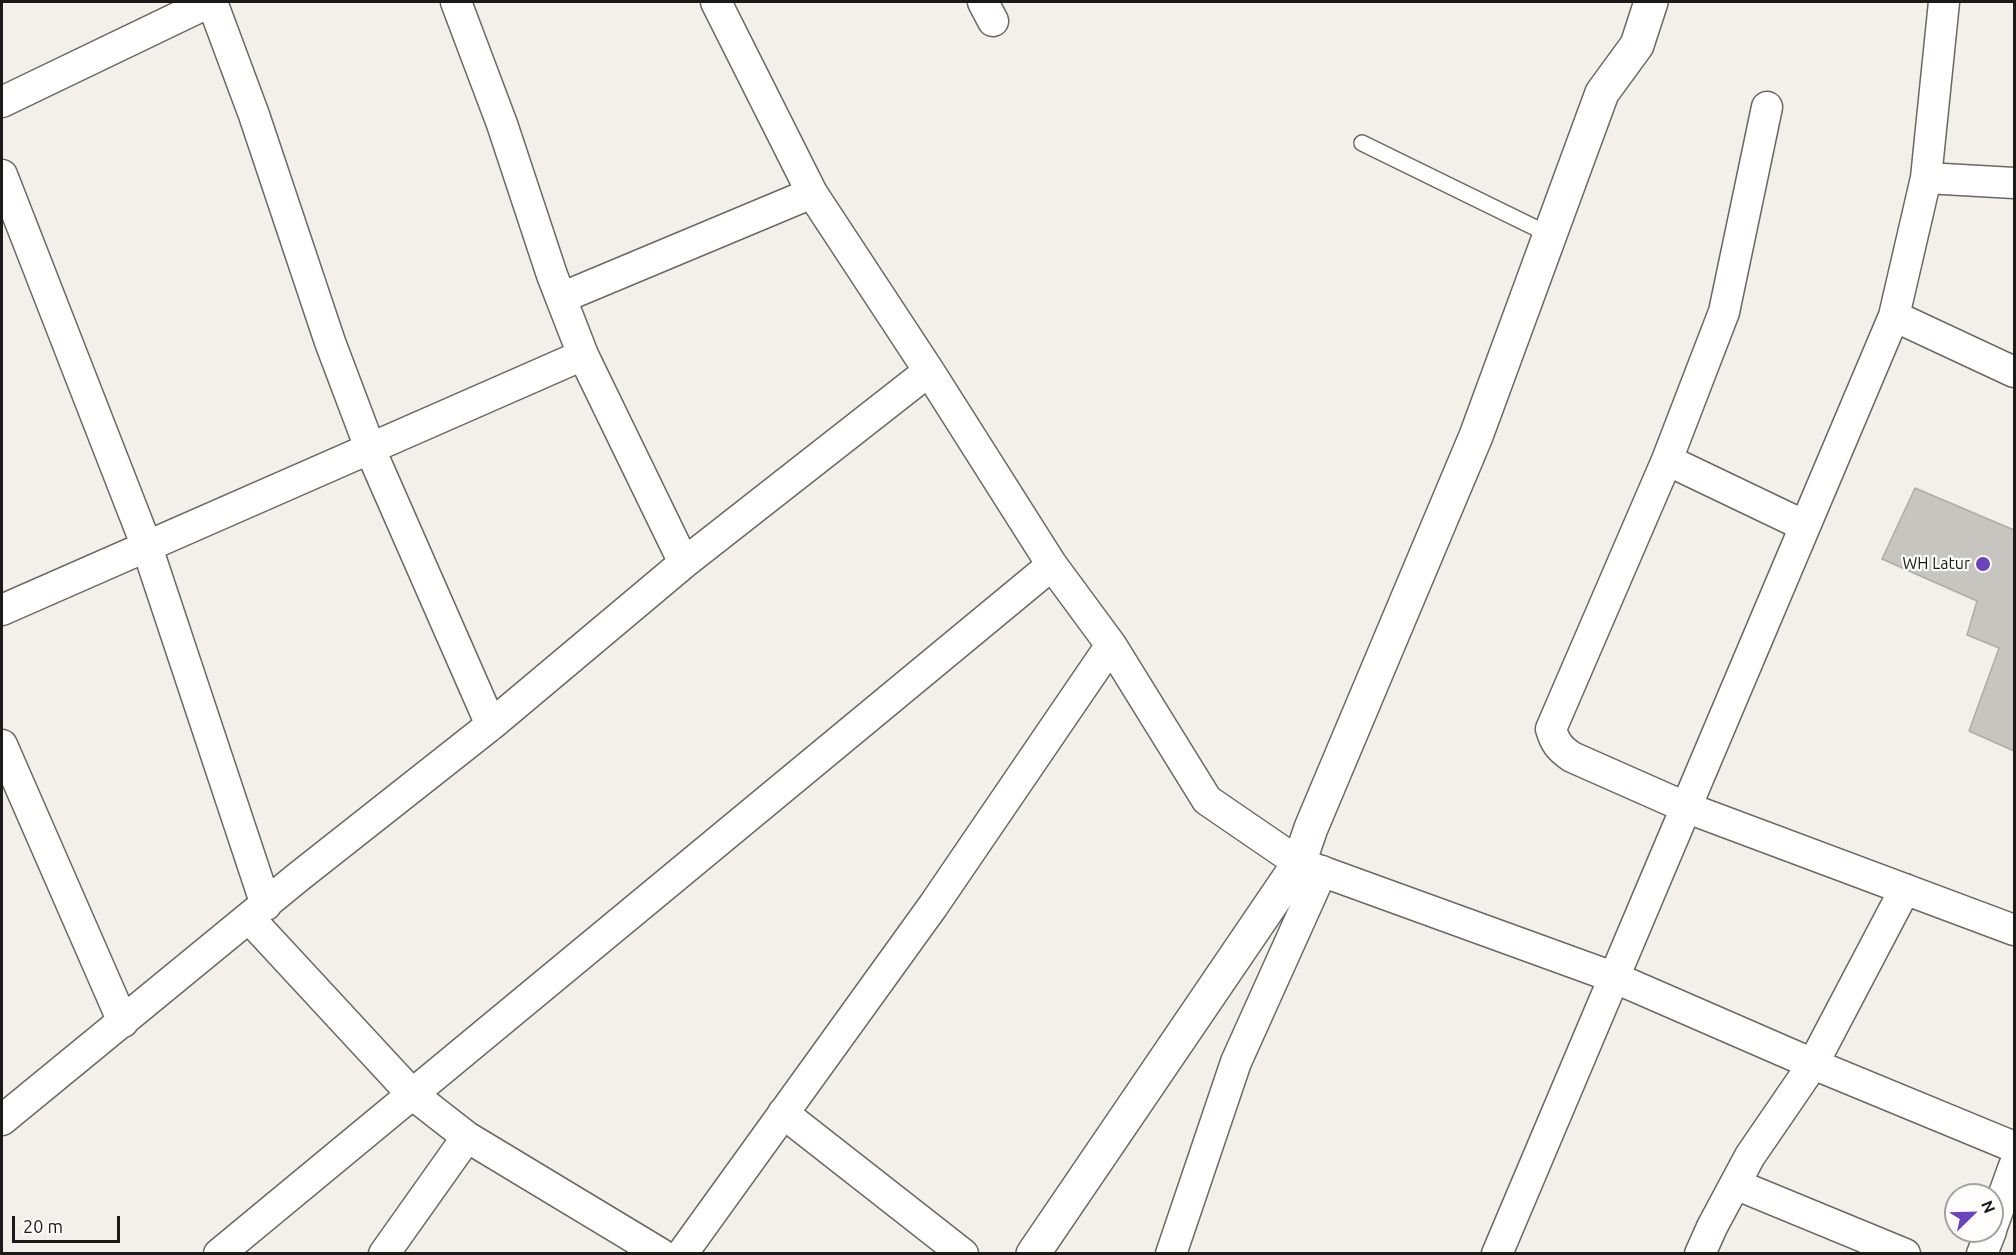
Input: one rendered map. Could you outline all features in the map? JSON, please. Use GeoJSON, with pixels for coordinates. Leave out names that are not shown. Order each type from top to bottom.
{"type":"FeatureCollection","features":[{"type":"Feature","properties":{"kind":"street"},"geometry":{"type":"LineString","coordinates":[[2,102],[211,2],[258,127],[330,342],[370,448],[490,725]]}},
{"type":"Feature","properties":{"kind":"street"},"geometry":{"type":"LineString","coordinates":[[456,2],[502,124],[561,298],[583,355],[684,563]]}},
{"type":"Feature","properties":{"kind":"street"},"geometry":{"type":"LineString","coordinates":[[716,2],[812,193],[929,371],[1052,565],[1111,645],[1207,800],[1311,867],[1613,978],[2014,1147]]}},
{"type":"Feature","properties":{"kind":"street"},"geometry":{"type":"LineString","coordinates":[[1171,1254],[1236,1062],[1311,867],[1311,828],[1476,436],[1602,93],[1637,45],[1651,2]]}},
{"type":"Feature","properties":{"kind":"street"},"geometry":{"type":"LineString","coordinates":[[1497,1254],[1893,316],[1926,178],[1944,2]]}},
{"type":"Feature","properties":{"kind":"street"},"geometry":{"type":"LineString","coordinates":[[1767,107],[1724,312],[1666,460],[1551,729],[1554,740],[1561,750],[1572,757],[1685,807],[2014,930]]}},
{"type":"Feature","properties":{"kind":"street"},"geometry":{"type":"LineString","coordinates":[[2,175],[147,546],[258,911],[412,1094],[467,1137],[661,1254]]}},
{"type":"Feature","properties":{"kind":"street"},"geometry":{"type":"LineString","coordinates":[[1926,178],[2014,183]]}},
{"type":"Feature","properties":{"kind":"street"},"geometry":{"type":"LineString","coordinates":[[561,298],[812,193]]}},
{"type":"Feature","properties":{"kind":"street"},"geometry":{"type":"LineString","coordinates":[[1893,316],[2014,372]]}},
{"type":"Feature","properties":{"kind":"street"},"geometry":{"type":"LineString","coordinates":[[2,610],[583,355]]}},
{"type":"Feature","properties":{"kind":"street"},"geometry":{"type":"LineString","coordinates":[[2,1120],[490,725],[684,563],[929,371]]}},
{"type":"Feature","properties":{"kind":"street"},"geometry":{"type":"LineString","coordinates":[[1666,460],[1805,526]]}},
{"type":"Feature","properties":{"kind":"street"},"geometry":{"type":"LineString","coordinates":[[219,1254],[1052,565]]}},
{"type":"Feature","properties":{"kind":"street"},"geometry":{"type":"LineString","coordinates":[[682,1254],[933,906],[1111,645]]}},
{"type":"Feature","properties":{"kind":"street"},"geometry":{"type":"LineString","coordinates":[[2,745],[123,1022]]}},
{"type":"Feature","properties":{"kind":"street"},"geometry":{"type":"LineString","coordinates":[[1033,1254],[1311,867]]}},
{"type":"Feature","properties":{"kind":"street"},"geometry":{"type":"LineString","coordinates":[[1700,1254],[1750,1156],[1813,1064],[1905,889]]}},
{"type":"Feature","properties":{"kind":"street"},"geometry":{"type":"LineString","coordinates":[[783,1113],[963,1254]]}},
{"type":"Feature","properties":{"kind":"street"},"geometry":{"type":"LineString","coordinates":[[384,1254],[467,1137]]}},
{"type":"Feature","properties":{"kind":"street"},"geometry":{"type":"LineString","coordinates":[[2004,1193],[2014,1166]]}},
{"type":"Feature","properties":{"kind":"street"},"geometry":{"type":"LineString","coordinates":[[1735,1184],[1905,1254]]}},
{"type":"Feature","properties":{"kind":"lane"},"geometry":{"type":"LineString","coordinates":[[1362,143],[1550,235]]}},
{"type":"Feature","properties":{"kind":"building"},"geometry":{"type":"Polygon","coordinates":[[[1915,488],[2014,530],[2014,751],[1969,731],[1999,648],[1967,635],[1977,601],[1882,559],[1915,488]]]}},
{"type":"Feature","properties":{"kind":"place","name":"WH Latur"},"geometry":{"type":"Point","coordinates":[1983,564]}}]}
